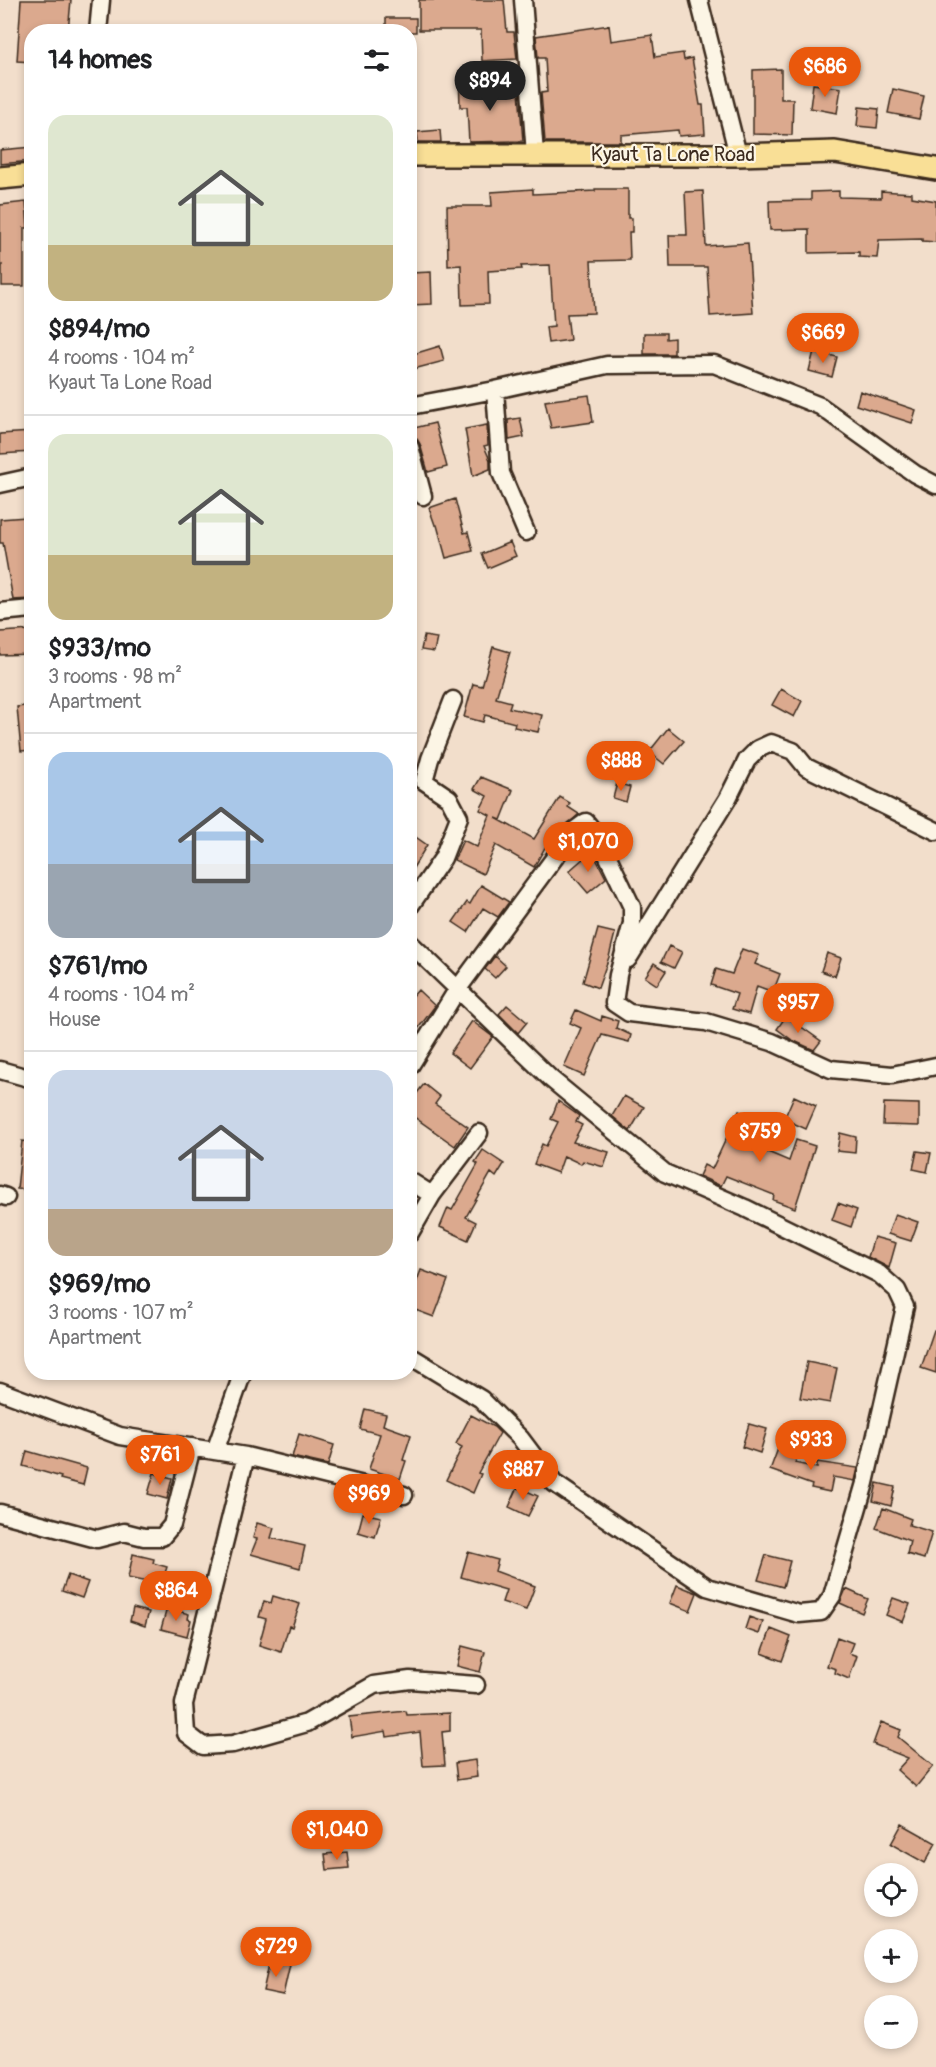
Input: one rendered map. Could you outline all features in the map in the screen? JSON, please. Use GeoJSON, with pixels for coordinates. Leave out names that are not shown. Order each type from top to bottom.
{"type":"FeatureCollection","features":[{"type":"Feature","properties":{"kind":"main road","name":"Kyaut Ta Lone Road"},"geometry":{"type":"LineString","coordinates":[[417,155],[835,152],[936,169]]}},
{"type":"Feature","properties":{"kind":"main road"},"geometry":{"type":"LineString","coordinates":[[0,178],[24,176]]}},
{"type":"Feature","properties":{"kind":"street"},"geometry":{"type":"LineString","coordinates":[[99,24],[101,0]]}},
{"type":"Feature","properties":{"kind":"street"},"geometry":{"type":"LineString","coordinates":[[523,0],[535,154]]}},
{"type":"Feature","properties":{"kind":"street"},"geometry":{"type":"LineString","coordinates":[[699,0],[738,154]]}},
{"type":"Feature","properties":{"kind":"street"},"geometry":{"type":"LineString","coordinates":[[417,405],[608,365],[714,364],[820,406],[915,474],[936,485]]}},
{"type":"Feature","properties":{"kind":"street"},"geometry":{"type":"LineString","coordinates":[[495,390],[501,473],[526,532]]}},
{"type":"Feature","properties":{"kind":"street"},"geometry":{"type":"LineString","coordinates":[[417,473],[423,496]]}},
{"type":"Feature","properties":{"kind":"street"},"geometry":{"type":"LineString","coordinates":[[0,484],[24,479]]}},
{"type":"Feature","properties":{"kind":"street"},"geometry":{"type":"LineString","coordinates":[[0,612],[24,610]]}},
{"type":"Feature","properties":{"kind":"street"},"geometry":{"type":"LineString","coordinates":[[417,896],[443,858],[459,818],[448,798],[424,781],[453,700]]}},
{"type":"Feature","properties":{"kind":"street"},"geometry":{"type":"LineString","coordinates":[[618,975],[728,798],[747,760],[758,749],[771,743],[793,751],[806,767],[936,831]]}},
{"type":"Feature","properties":{"kind":"street"},"geometry":{"type":"LineString","coordinates":[[417,1055],[457,990],[575,830],[586,822],[599,838],[632,907],[632,922],[618,975],[614,1003],[629,1012],[706,1022],[772,1042],[831,1069],[892,1075],[936,1066]]}},
{"type":"Feature","properties":{"kind":"street"},"geometry":{"type":"LineString","coordinates":[[417,950],[551,1079],[665,1173],[745,1208],[879,1274],[897,1290],[905,1307],[865,1484],[832,1596],[821,1612],[799,1614],[707,1587],[554,1483],[521,1439],[481,1399],[417,1360]]}},
{"type":"Feature","properties":{"kind":"street"},"geometry":{"type":"LineString","coordinates":[[0,1070],[24,1077]]}},
{"type":"Feature","properties":{"kind":"street"},"geometry":{"type":"LineString","coordinates":[[417,1221],[432,1195],[479,1133]]}},
{"type":"Feature","properties":{"kind":"street"},"geometry":{"type":"LineString","coordinates":[[417,1185],[432,1195]]}},
{"type":"Feature","properties":{"kind":"street"},"geometry":{"type":"LineString","coordinates":[[215,1451],[240,1380]]}},
{"type":"Feature","properties":{"kind":"street"},"geometry":{"type":"LineString","coordinates":[[0,1391],[120,1436],[246,1456],[404,1495]]}},
{"type":"Feature","properties":{"kind":"street"},"geometry":{"type":"LineString","coordinates":[[0,1514],[97,1539],[124,1532],[144,1537],[162,1537],[172,1525],[192,1448]]}},
{"type":"Feature","properties":{"kind":"street"},"geometry":{"type":"LineString","coordinates":[[246,1456],[184,1704],[186,1733],[203,1746],[233,1744],[307,1723],[374,1685],[410,1680],[476,1684]]}},
{"type":"Feature","properties":{"kind":"building"},"geometry":{"type":"Polygon","coordinates":[[[21,0],[71,0],[69,24],[24,24],[24,61],[17,61],[21,0]]]}},
{"type":"Feature","properties":{"kind":"building"},"geometry":{"type":"Polygon","coordinates":[[[419,0],[504,0],[507,32],[514,32],[517,59],[482,61],[481,30],[419,30],[419,0]]]}},
{"type":"Feature","properties":{"kind":"building"},"geometry":{"type":"Polygon","coordinates":[[[386,18],[416,18],[416,24],[386,24],[386,18]]]}},
{"type":"Feature","properties":{"kind":"building"},"geometry":{"type":"Polygon","coordinates":[[[609,25],[611,41],[652,35],[655,57],[683,53],[684,60],[692,58],[700,105],[703,105],[705,134],[679,136],[678,130],[621,135],[621,142],[545,142],[541,93],[547,92],[545,58],[538,58],[536,36],[609,25]]]}},
{"type":"Feature","properties":{"kind":"building"},"geometry":{"type":"Polygon","coordinates":[[[781,69],[781,99],[793,99],[792,135],[753,134],[753,70],[781,69]]]}},
{"type":"Feature","properties":{"kind":"building"},"geometry":{"type":"Polygon","coordinates":[[[459,71],[479,71],[479,94],[519,92],[523,141],[469,142],[467,107],[460,107],[459,71]]]}},
{"type":"Feature","properties":{"kind":"building"},"geometry":{"type":"Polygon","coordinates":[[[813,84],[841,88],[837,113],[810,108],[813,84]]]}},
{"type":"Feature","properties":{"kind":"building"},"geometry":{"type":"Polygon","coordinates":[[[893,89],[924,96],[919,119],[888,113],[893,89]]]}},
{"type":"Feature","properties":{"kind":"building"},"geometry":{"type":"Polygon","coordinates":[[[859,107],[879,109],[877,128],[857,126],[859,107]]]}},
{"type":"Feature","properties":{"kind":"building"},"geometry":{"type":"Polygon","coordinates":[[[440,130],[441,142],[418,142],[417,132],[440,130]]]}},
{"type":"Feature","properties":{"kind":"building"},"geometry":{"type":"Polygon","coordinates":[[[24,148],[24,162],[0,164],[0,150],[24,148]]]}},
{"type":"Feature","properties":{"kind":"building"},"geometry":{"type":"Polygon","coordinates":[[[533,189],[533,194],[628,189],[628,218],[632,218],[632,232],[629,232],[630,260],[591,261],[594,313],[567,314],[570,340],[548,343],[546,327],[554,326],[550,265],[488,271],[489,304],[462,305],[461,265],[448,266],[447,206],[492,206],[491,192],[533,189]]]}},
{"type":"Feature","properties":{"kind":"building"},"geometry":{"type":"Polygon","coordinates":[[[703,191],[706,246],[748,243],[753,313],[710,316],[707,267],[670,267],[669,235],[687,235],[685,192],[703,191]]]}},
{"type":"Feature","properties":{"kind":"building"},"geometry":{"type":"Polygon","coordinates":[[[839,191],[839,197],[881,198],[881,191],[912,193],[912,197],[936,201],[936,242],[922,241],[922,239],[879,240],[877,258],[859,257],[859,252],[809,253],[809,229],[770,230],[769,201],[811,200],[811,192],[839,191]]]}},
{"type":"Feature","properties":{"kind":"building"},"geometry":{"type":"Polygon","coordinates":[[[24,202],[24,286],[2,286],[0,205],[24,202]]]}},
{"type":"Feature","properties":{"kind":"building"},"geometry":{"type":"Polygon","coordinates":[[[431,272],[432,304],[417,305],[417,273],[431,272]]]}},
{"type":"Feature","properties":{"kind":"building"},"geometry":{"type":"Polygon","coordinates":[[[644,333],[666,333],[666,339],[674,338],[674,354],[644,354],[644,333]]]}},
{"type":"Feature","properties":{"kind":"building"},"geometry":{"type":"Polygon","coordinates":[[[440,346],[444,361],[417,368],[417,353],[440,346]]]}},
{"type":"Feature","properties":{"kind":"building"},"geometry":{"type":"Polygon","coordinates":[[[814,351],[837,357],[832,377],[809,371],[814,351]]]}},
{"type":"Feature","properties":{"kind":"building"},"geometry":{"type":"Polygon","coordinates":[[[860,391],[916,410],[912,423],[856,405],[860,391]]]}},
{"type":"Feature","properties":{"kind":"building"},"geometry":{"type":"Polygon","coordinates":[[[589,395],[593,422],[551,428],[545,401],[589,395]]]}},
{"type":"Feature","properties":{"kind":"building"},"geometry":{"type":"Polygon","coordinates":[[[520,418],[524,437],[509,440],[508,420],[520,418]]]}},
{"type":"Feature","properties":{"kind":"building"},"geometry":{"type":"Polygon","coordinates":[[[435,423],[447,467],[428,472],[417,439],[417,427],[435,423]]]}},
{"type":"Feature","properties":{"kind":"building"},"geometry":{"type":"Polygon","coordinates":[[[487,425],[488,445],[484,446],[490,460],[490,469],[473,476],[465,429],[487,425]]]}},
{"type":"Feature","properties":{"kind":"building"},"geometry":{"type":"Polygon","coordinates":[[[24,432],[24,452],[0,454],[0,434],[24,432]]]}},
{"type":"Feature","properties":{"kind":"building"},"geometry":{"type":"Polygon","coordinates":[[[455,499],[464,533],[468,532],[473,551],[446,558],[437,525],[435,525],[429,508],[455,499]]]}},
{"type":"Feature","properties":{"kind":"building"},"geometry":{"type":"Polygon","coordinates":[[[24,517],[24,599],[13,600],[3,543],[0,543],[0,519],[24,517]]]}},
{"type":"Feature","properties":{"kind":"building"},"geometry":{"type":"Polygon","coordinates":[[[510,542],[516,556],[488,568],[482,554],[510,542]]]}},
{"type":"Feature","properties":{"kind":"building"},"geometry":{"type":"Polygon","coordinates":[[[24,630],[24,654],[0,655],[0,632],[24,630]]]}},
{"type":"Feature","properties":{"kind":"building"},"geometry":{"type":"Polygon","coordinates":[[[424,636],[437,638],[434,652],[421,650],[424,636]]]}},
{"type":"Feature","properties":{"kind":"building"},"geometry":{"type":"Polygon","coordinates":[[[493,647],[510,652],[496,698],[511,702],[509,708],[542,715],[538,732],[514,727],[515,723],[485,715],[483,722],[464,717],[473,684],[482,686],[493,647]]]}},
{"type":"Feature","properties":{"kind":"building"},"geometry":{"type":"Polygon","coordinates":[[[781,689],[802,701],[794,717],[772,705],[781,689]]]}},
{"type":"Feature","properties":{"kind":"building"},"geometry":{"type":"Polygon","coordinates":[[[24,706],[24,751],[21,751],[17,707],[24,706]]]}},
{"type":"Feature","properties":{"kind":"building"},"geometry":{"type":"Polygon","coordinates":[[[668,728],[684,741],[664,764],[649,752],[668,728]]]}},
{"type":"Feature","properties":{"kind":"building"},"geometry":{"type":"Polygon","coordinates":[[[481,777],[513,790],[501,820],[496,818],[534,839],[560,797],[570,803],[568,807],[579,814],[561,831],[556,828],[534,867],[496,845],[483,874],[454,860],[463,840],[477,847],[490,815],[480,810],[487,796],[474,789],[481,777]]]}},
{"type":"Feature","properties":{"kind":"building"},"geometry":{"type":"Polygon","coordinates":[[[617,783],[630,787],[626,802],[613,798],[617,783]]]}},
{"type":"Feature","properties":{"kind":"building"},"geometry":{"type":"Polygon","coordinates":[[[417,838],[427,845],[417,861],[417,838]]]}},
{"type":"Feature","properties":{"kind":"building"},"geometry":{"type":"Polygon","coordinates":[[[592,851],[606,878],[588,893],[569,871],[592,851]]]}},
{"type":"Feature","properties":{"kind":"building"},"geometry":{"type":"Polygon","coordinates":[[[481,885],[509,902],[498,917],[483,908],[468,932],[453,922],[467,902],[470,904],[481,885]]]}},
{"type":"Feature","properties":{"kind":"building"},"geometry":{"type":"Polygon","coordinates":[[[598,929],[615,933],[598,988],[583,982],[598,929]]]}},
{"type":"Feature","properties":{"kind":"building"},"geometry":{"type":"Polygon","coordinates":[[[669,946],[682,952],[674,968],[661,962],[669,946]]]}},
{"type":"Feature","properties":{"kind":"building"},"geometry":{"type":"Polygon","coordinates":[[[742,949],[759,955],[755,964],[780,974],[773,992],[757,986],[749,1014],[732,1009],[737,994],[711,985],[716,969],[732,974],[742,949]]]}},
{"type":"Feature","properties":{"kind":"building"},"geometry":{"type":"Polygon","coordinates":[[[827,953],[841,958],[835,976],[821,971],[827,953]]]}},
{"type":"Feature","properties":{"kind":"building"},"geometry":{"type":"Polygon","coordinates":[[[495,956],[506,966],[495,978],[485,969],[495,956]]]}},
{"type":"Feature","properties":{"kind":"building"},"geometry":{"type":"Polygon","coordinates":[[[654,963],[666,971],[657,985],[645,977],[654,963]]]}},
{"type":"Feature","properties":{"kind":"building"},"geometry":{"type":"Polygon","coordinates":[[[417,991],[435,1006],[417,1030],[417,991]]]}},
{"type":"Feature","properties":{"kind":"building"},"geometry":{"type":"Polygon","coordinates":[[[507,1005],[527,1022],[518,1033],[499,1014],[507,1005]]]}},
{"type":"Feature","properties":{"kind":"building"},"geometry":{"type":"Polygon","coordinates":[[[576,1010],[601,1021],[602,1016],[618,1021],[616,1028],[631,1035],[629,1042],[602,1035],[584,1076],[564,1067],[581,1028],[570,1023],[576,1010]]]}},
{"type":"Feature","properties":{"kind":"building"},"geometry":{"type":"Polygon","coordinates":[[[786,1016],[821,1041],[814,1050],[792,1040],[777,1029],[786,1016]]]}},
{"type":"Feature","properties":{"kind":"building"},"geometry":{"type":"Polygon","coordinates":[[[472,1021],[493,1037],[470,1068],[450,1053],[472,1021]]]}},
{"type":"Feature","properties":{"kind":"building"},"geometry":{"type":"Polygon","coordinates":[[[424,1084],[440,1097],[435,1104],[468,1127],[455,1146],[417,1119],[417,1093],[424,1084]]]}},
{"type":"Feature","properties":{"kind":"building"},"geometry":{"type":"Polygon","coordinates":[[[624,1096],[644,1107],[630,1131],[612,1116],[624,1096]]]}},
{"type":"Feature","properties":{"kind":"building"},"geometry":{"type":"Polygon","coordinates":[[[794,1096],[816,1106],[806,1129],[784,1119],[794,1096]]]}},
{"type":"Feature","properties":{"kind":"building"},"geometry":{"type":"Polygon","coordinates":[[[558,1101],[579,1116],[576,1122],[582,1125],[573,1142],[609,1152],[604,1167],[583,1161],[581,1164],[564,1156],[558,1173],[534,1164],[542,1144],[546,1146],[558,1122],[551,1119],[558,1101]]]}},
{"type":"Feature","properties":{"kind":"building"},"geometry":{"type":"Polygon","coordinates":[[[884,1103],[919,1104],[919,1126],[883,1125],[884,1103]]]}},
{"type":"Feature","properties":{"kind":"building"},"geometry":{"type":"Polygon","coordinates":[[[739,1111],[767,1124],[756,1147],[789,1161],[796,1140],[815,1146],[795,1208],[773,1200],[774,1195],[726,1176],[721,1186],[699,1176],[704,1165],[712,1169],[739,1111]]]}},
{"type":"Feature","properties":{"kind":"building"},"geometry":{"type":"Polygon","coordinates":[[[840,1133],[856,1137],[855,1153],[837,1151],[840,1133]]]}},
{"type":"Feature","properties":{"kind":"building"},"geometry":{"type":"Polygon","coordinates":[[[22,1141],[24,1141],[24,1189],[17,1189],[22,1141]]]}},
{"type":"Feature","properties":{"kind":"building"},"geometry":{"type":"Polygon","coordinates":[[[483,1150],[504,1164],[496,1177],[491,1173],[466,1217],[476,1222],[468,1240],[440,1227],[448,1208],[452,1210],[478,1164],[475,1162],[483,1150]]]}},
{"type":"Feature","properties":{"kind":"building"},"geometry":{"type":"Polygon","coordinates":[[[917,1151],[931,1153],[927,1172],[913,1169],[917,1151]]]}},
{"type":"Feature","properties":{"kind":"building"},"geometry":{"type":"Polygon","coordinates":[[[838,1203],[857,1210],[851,1227],[832,1220],[838,1203]]]}},
{"type":"Feature","properties":{"kind":"building"},"geometry":{"type":"Polygon","coordinates":[[[895,1214],[918,1222],[911,1241],[888,1234],[895,1214]]]}},
{"type":"Feature","properties":{"kind":"building"},"geometry":{"type":"Polygon","coordinates":[[[874,1237],[896,1243],[889,1268],[868,1257],[874,1237]]]}},
{"type":"Feature","properties":{"kind":"building"},"geometry":{"type":"Polygon","coordinates":[[[421,1270],[448,1280],[434,1317],[417,1311],[417,1281],[421,1270]]]}},
{"type":"Feature","properties":{"kind":"building"},"geometry":{"type":"Polygon","coordinates":[[[934,1330],[936,1330],[936,1373],[921,1368],[934,1330]]]}},
{"type":"Feature","properties":{"kind":"building"},"geometry":{"type":"Polygon","coordinates":[[[807,1362],[837,1368],[830,1403],[800,1398],[807,1362]]]}},
{"type":"Feature","properties":{"kind":"building"},"geometry":{"type":"Polygon","coordinates":[[[365,1409],[386,1414],[383,1425],[411,1435],[400,1479],[369,1469],[380,1434],[360,1429],[365,1409]]]}},
{"type":"Feature","properties":{"kind":"building"},"geometry":{"type":"Polygon","coordinates":[[[471,1415],[494,1427],[500,1433],[478,1473],[481,1474],[473,1493],[446,1480],[462,1447],[456,1444],[471,1415]]]}},
{"type":"Feature","properties":{"kind":"building"},"geometry":{"type":"Polygon","coordinates":[[[749,1424],[767,1429],[760,1453],[742,1447],[749,1424]]]}},
{"type":"Feature","properties":{"kind":"building"},"geometry":{"type":"Polygon","coordinates":[[[299,1434],[334,1445],[328,1465],[292,1457],[299,1434]]]}},
{"type":"Feature","properties":{"kind":"building"},"geometry":{"type":"Polygon","coordinates":[[[779,1446],[798,1453],[795,1463],[817,1468],[817,1462],[858,1468],[855,1481],[833,1477],[830,1492],[811,1488],[812,1485],[770,1470],[779,1446]]]}},
{"type":"Feature","properties":{"kind":"building"},"geometry":{"type":"Polygon","coordinates":[[[27,1451],[87,1468],[83,1485],[23,1466],[27,1451]]]}},
{"type":"Feature","properties":{"kind":"building"},"geometry":{"type":"Polygon","coordinates":[[[154,1473],[172,1478],[167,1499],[148,1494],[154,1473]]]}},
{"type":"Feature","properties":{"kind":"building"},"geometry":{"type":"Polygon","coordinates":[[[877,1483],[895,1487],[891,1506],[873,1501],[877,1483]]]}},
{"type":"Feature","properties":{"kind":"building"},"geometry":{"type":"Polygon","coordinates":[[[518,1487],[538,1496],[528,1516],[509,1507],[518,1487]]]}},
{"type":"Feature","properties":{"kind":"building"},"geometry":{"type":"Polygon","coordinates":[[[883,1508],[911,1519],[909,1525],[932,1532],[924,1559],[907,1554],[910,1541],[876,1528],[883,1508]]]}},
{"type":"Feature","properties":{"kind":"building"},"geometry":{"type":"Polygon","coordinates":[[[363,1513],[381,1517],[375,1537],[358,1532],[363,1513]]]}},
{"type":"Feature","properties":{"kind":"building"},"geometry":{"type":"Polygon","coordinates":[[[257,1523],[274,1528],[271,1538],[305,1546],[300,1568],[251,1554],[257,1539],[253,1538],[257,1523]]]}},
{"type":"Feature","properties":{"kind":"building"},"geometry":{"type":"Polygon","coordinates":[[[468,1552],[498,1560],[495,1571],[535,1586],[526,1610],[502,1602],[506,1590],[461,1577],[468,1552]]]}},
{"type":"Feature","properties":{"kind":"building"},"geometry":{"type":"Polygon","coordinates":[[[133,1554],[154,1559],[153,1563],[167,1567],[161,1585],[128,1578],[133,1554]]]}},
{"type":"Feature","properties":{"kind":"building"},"geometry":{"type":"Polygon","coordinates":[[[766,1555],[790,1561],[783,1587],[758,1580],[766,1555]]]}},
{"type":"Feature","properties":{"kind":"building"},"geometry":{"type":"Polygon","coordinates":[[[68,1575],[88,1582],[82,1598],[62,1591],[68,1575]]]}},
{"type":"Feature","properties":{"kind":"building"},"geometry":{"type":"Polygon","coordinates":[[[677,1585],[697,1593],[690,1611],[670,1603],[677,1585]]]}},
{"type":"Feature","properties":{"kind":"building"},"geometry":{"type":"Polygon","coordinates":[[[846,1589],[868,1599],[862,1613],[840,1603],[846,1589]]]}},
{"type":"Feature","properties":{"kind":"building"},"geometry":{"type":"Polygon","coordinates":[[[273,1596],[300,1604],[292,1627],[289,1626],[281,1652],[259,1645],[266,1619],[259,1617],[264,1601],[271,1603],[273,1596]]]}},
{"type":"Feature","properties":{"kind":"building"},"geometry":{"type":"Polygon","coordinates":[[[893,1598],[910,1604],[903,1622],[886,1615],[893,1598]]]}},
{"type":"Feature","properties":{"kind":"building"},"geometry":{"type":"Polygon","coordinates":[[[133,1608],[149,1612],[145,1626],[130,1621],[133,1608]]]}},
{"type":"Feature","properties":{"kind":"building"},"geometry":{"type":"Polygon","coordinates":[[[167,1608],[189,1614],[188,1619],[191,1620],[187,1636],[161,1629],[167,1608]]]}},
{"type":"Feature","properties":{"kind":"building"},"geometry":{"type":"Polygon","coordinates":[[[749,1617],[763,1622],[759,1634],[745,1629],[749,1617]]]}},
{"type":"Feature","properties":{"kind":"building"},"geometry":{"type":"Polygon","coordinates":[[[771,1629],[791,1637],[782,1661],[762,1653],[771,1629]]]}},
{"type":"Feature","properties":{"kind":"building"},"geometry":{"type":"Polygon","coordinates":[[[837,1637],[853,1643],[849,1653],[857,1656],[849,1679],[835,1673],[836,1669],[827,1666],[837,1637]]]}},
{"type":"Feature","properties":{"kind":"building"},"geometry":{"type":"Polygon","coordinates":[[[462,1646],[485,1652],[480,1672],[457,1666],[462,1646]]]}},
{"type":"Feature","properties":{"kind":"building"},"geometry":{"type":"Polygon","coordinates":[[[406,1711],[407,1715],[450,1713],[450,1731],[442,1732],[445,1765],[423,1766],[420,1732],[387,1737],[386,1731],[352,1737],[349,1717],[406,1711]]]}},
{"type":"Feature","properties":{"kind":"building"},"geometry":{"type":"Polygon","coordinates":[[[881,1722],[901,1730],[898,1737],[933,1766],[916,1787],[897,1770],[908,1758],[873,1744],[881,1722]]]}},
{"type":"Feature","properties":{"kind":"building"},"geometry":{"type":"Polygon","coordinates":[[[475,1760],[477,1777],[457,1780],[455,1763],[475,1760]]]}},
{"type":"Feature","properties":{"kind":"building"},"geometry":{"type":"Polygon","coordinates":[[[902,1824],[936,1843],[925,1863],[891,1844],[902,1824]]]}},
{"type":"Feature","properties":{"kind":"building"},"geometry":{"type":"Polygon","coordinates":[[[347,1852],[349,1868],[327,1870],[325,1854],[347,1852]]]}},
{"type":"Feature","properties":{"kind":"building"},"geometry":{"type":"Polygon","coordinates":[[[270,1960],[290,1964],[283,1995],[263,1991],[270,1960]]]}}]}
